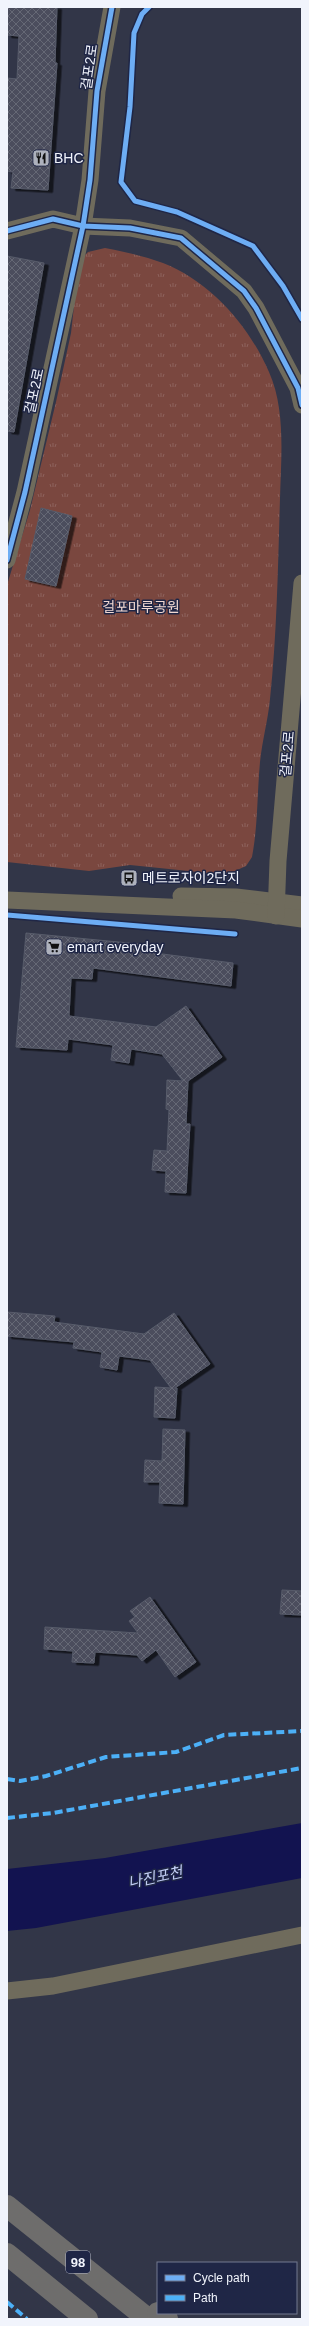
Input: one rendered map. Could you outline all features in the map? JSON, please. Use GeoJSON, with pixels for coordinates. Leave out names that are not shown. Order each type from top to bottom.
{"type":"FeatureCollection","features":[{"type":"Feature","properties":{"kind":"highway","name":"98"},"geometry":{"type":"LineString","coordinates":[[7,2206],[148,2319]]}},
{"type":"Feature","properties":{"kind":"highway"},"geometry":{"type":"LineString","coordinates":[[7,2254],[87,2319]]}},
{"type":"Feature","properties":{"kind":"highway"},"geometry":{"type":"LineString","coordinates":[[72,2257],[157,2312]]}},
{"type":"Feature","properties":{"kind":"street","name":"걸포2로"},"geometry":{"type":"LineString","coordinates":[[7,560],[25,492],[83,226],[90,180],[97,91],[112,7]]}},
{"type":"Feature","properties":{"kind":"street"},"geometry":{"type":"LineString","coordinates":[[7,231],[53,219],[83,226],[130,228],[181,238],[244,291],[256,308],[298,388],[302,405]]}},
{"type":"Feature","properties":{"kind":"street","name":"걸포2로"},"geometry":{"type":"LineString","coordinates":[[276,908],[278,860],[302,583]]}},
{"type":"Feature","properties":{"kind":"street"},"geometry":{"type":"LineString","coordinates":[[7,889],[79,894],[236,897],[276,908],[302,919]]}},
{"type":"Feature","properties":{"kind":"street"},"geometry":{"type":"LineString","coordinates":[[7,900],[236,910],[302,905]]}},
{"type":"Feature","properties":{"kind":"street"},"geometry":{"type":"LineString","coordinates":[[7,1992],[53,1986],[302,1935]]}},
{"type":"Feature","properties":{"kind":"green space","name":"걸포마루공원"},"geometry":{"type":"Polygon","coordinates":[[[105,248],[142,256],[163,263],[181,271],[212,294],[226,307],[251,338],[269,372],[278,402],[281,451],[277,599],[269,707],[260,762],[252,857],[246,866],[235,871],[218,874],[130,865],[89,871],[7,862],[7,585],[30,510],[56,402],[71,333],[79,261],[88,252],[105,248]]]}},
{"type":"Feature","properties":{"kind":"water","name":"나진포천"},"geometry":{"type":"Polygon","coordinates":[[[302,1823],[302,1878],[36,1928],[7,1931],[7,1869],[105,1858],[302,1823]]]}},
{"type":"Feature","properties":{"kind":"building"},"geometry":{"type":"Polygon","coordinates":[[[7,7],[57,7],[55,63],[57,63],[48,190],[11,188],[13,172],[7,171],[7,78],[17,79],[19,36],[7,35],[7,7]]]}},
{"type":"Feature","properties":{"kind":"building"},"geometry":{"type":"Polygon","coordinates":[[[7,256],[44,263],[14,432],[7,431],[7,256]]]}},
{"type":"Feature","properties":{"kind":"building"},"geometry":{"type":"Polygon","coordinates":[[[41,508],[72,516],[56,586],[25,579],[41,508]]]}},
{"type":"Feature","properties":{"kind":"building"},"geometry":{"type":"Polygon","coordinates":[[[26,933],[139,944],[139,951],[233,963],[231,986],[93,968],[92,979],[71,978],[69,1016],[156,1027],[186,1006],[222,1057],[188,1081],[186,1124],[190,1124],[186,1193],[165,1192],[166,1171],[152,1170],[154,1150],[167,1151],[169,1110],[166,1109],[167,1080],[183,1081],[162,1054],[131,1049],[129,1063],[111,1060],[113,1045],[68,1039],[67,1050],[16,1047],[26,933]]]}},
{"type":"Feature","properties":{"kind":"building"},"geometry":{"type":"Polygon","coordinates":[[[7,1312],[55,1316],[54,1322],[144,1334],[174,1313],[210,1364],[175,1388],[177,1388],[175,1418],[154,1417],[155,1387],[171,1388],[150,1360],[119,1356],[117,1370],[100,1367],[102,1352],[73,1348],[74,1342],[7,1336],[7,1312]]]}},
{"type":"Feature","properties":{"kind":"building"},"geometry":{"type":"Polygon","coordinates":[[[163,1429],[185,1430],[183,1504],[159,1503],[160,1482],[144,1482],[145,1460],[162,1461],[163,1429]]]}},
{"type":"Feature","properties":{"kind":"building"},"geometry":{"type":"Polygon","coordinates":[[[282,1590],[302,1591],[302,1615],[280,1614],[282,1590]]]}},
{"type":"Feature","properties":{"kind":"building"},"geometry":{"type":"Polygon","coordinates":[[[150,1597],[196,1662],[175,1677],[156,1650],[142,1661],[137,1655],[95,1652],[94,1663],[72,1662],[73,1651],[44,1649],[45,1627],[138,1633],[129,1621],[135,1617],[130,1611],[150,1597]]]}},
{"type":"Feature","properties":{"kind":"marked path"},"geometry":{"type":"LineString","coordinates":[[7,1779],[20,1781],[46,1776],[106,1757],[176,1752],[224,1735],[302,1731]]}},
{"type":"Feature","properties":{"kind":"marked path"},"geometry":{"type":"LineString","coordinates":[[7,1818],[53,1813],[302,1768]]}},
{"type":"Feature","properties":{"kind":"marked path"},"geometry":{"type":"LineString","coordinates":[[7,2302],[27,2319]]}},
{"type":"Feature","properties":{"kind":"cycle path"},"geometry":{"type":"LineString","coordinates":[[7,560],[25,492],[83,226],[90,180],[97,91],[112,7]]}},
{"type":"Feature","properties":{"kind":"cycle path"},"geometry":{"type":"LineString","coordinates":[[149,7],[142,14],[134,33],[130,107],[121,182],[135,201],[177,212],[253,246],[283,286],[302,319]]}},
{"type":"Feature","properties":{"kind":"cycle path"},"geometry":{"type":"LineString","coordinates":[[7,231],[53,219],[83,226],[130,228],[181,238],[244,291],[256,308],[298,388],[302,405]]}},
{"type":"Feature","properties":{"kind":"cycle path"},"geometry":{"type":"LineString","coordinates":[[7,915],[235,934]]}},
{"type":"Feature","properties":{"kind":"place","name":"BHC"},"geometry":{"type":"Point","coordinates":[41,158]}},
{"type":"Feature","properties":{"kind":"place","name":"메트로자이2단지"},"geometry":{"type":"Point","coordinates":[129,878]}},
{"type":"Feature","properties":{"kind":"place","name":"emart everyday"},"geometry":{"type":"Point","coordinates":[54,947]}}]}
